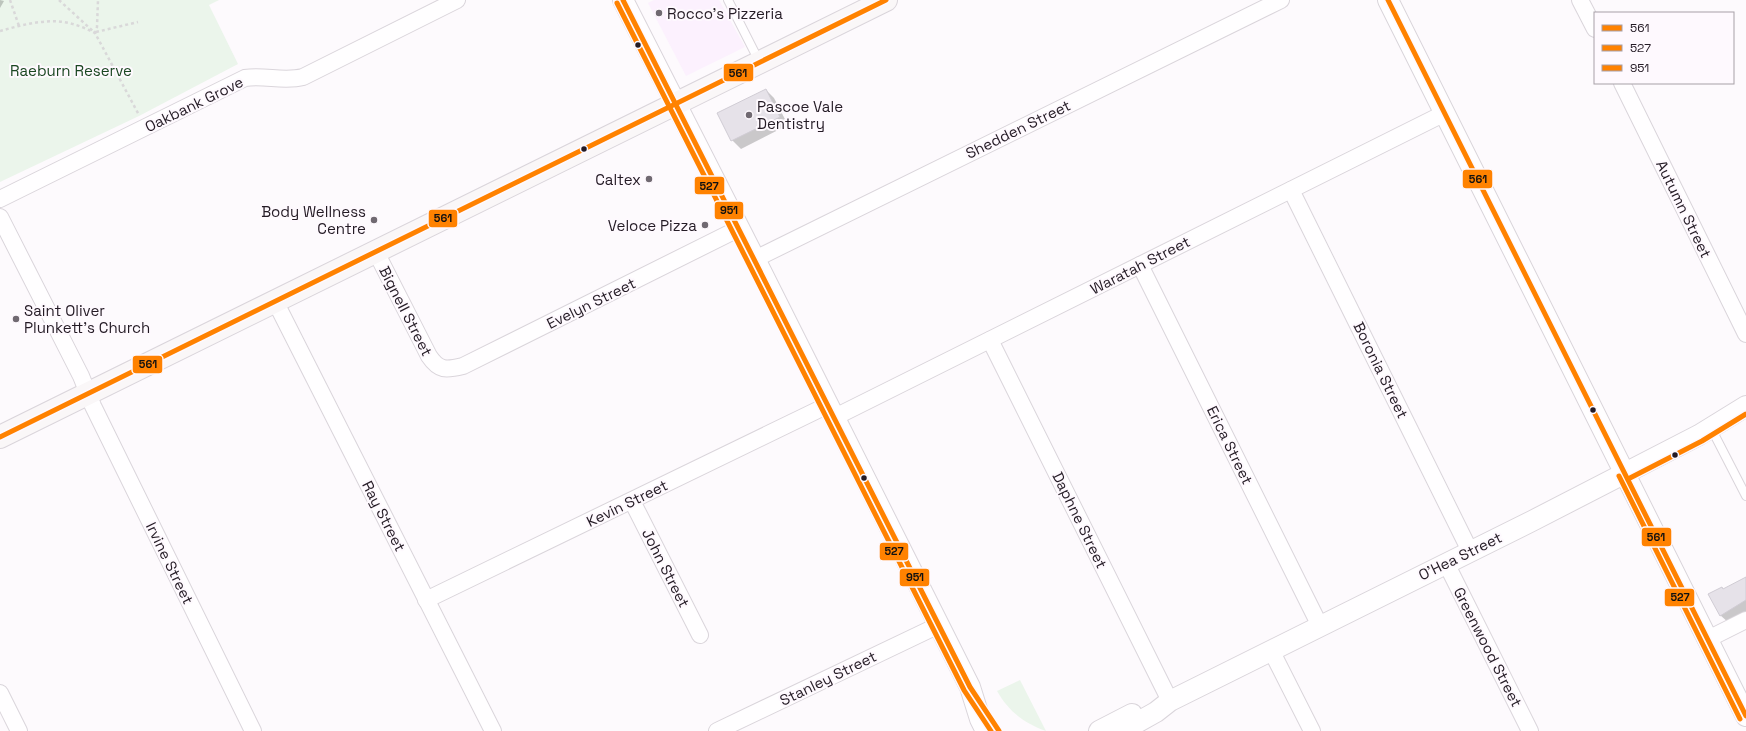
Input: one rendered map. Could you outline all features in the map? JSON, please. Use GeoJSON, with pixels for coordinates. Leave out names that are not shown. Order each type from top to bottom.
{"type":"FeatureCollection","features":[{"type":"Feature","properties":{"kind":"main road"},"geometry":{"type":"LineString","coordinates":[[0,437],[676,104],[874,3]]}},
{"type":"Feature","properties":{"kind":"street","name":"Oakbank Grove"},"geometry":{"type":"LineString","coordinates":[[0,199],[245,78],[260,77],[286,80],[303,77],[457,0]]}},
{"type":"Feature","properties":{"kind":"street"},"geometry":{"type":"LineString","coordinates":[[623,0],[740,228],[970,687],[999,731]]}},
{"type":"Feature","properties":{"kind":"street","name":"Shedden Street"},"geometry":{"type":"LineString","coordinates":[[755,259],[1281,0]]}},
{"type":"Feature","properties":{"kind":"street"},"geometry":{"type":"LineString","coordinates":[[1388,0],[1746,716]]}},
{"type":"Feature","properties":{"kind":"street"},"geometry":{"type":"LineString","coordinates":[[1580,0],[1594,27]]}},
{"type":"Feature","properties":{"kind":"street","name":"Autumn Street"},"geometry":{"type":"LineString","coordinates":[[1622,84],[1746,334]]}},
{"type":"Feature","properties":{"kind":"street","name":"Waratah Street"},"geometry":{"type":"LineString","coordinates":[[832,411],[990,340],[1445,113]]}},
{"type":"Feature","properties":{"kind":"street","name":"Boronia Street"},"geometry":{"type":"LineString","coordinates":[[1291,190],[1470,551]]}},
{"type":"Feature","properties":{"kind":"street","name":"Irvine Street"},"geometry":{"type":"LineString","coordinates":[[0,216],[81,376],[93,406],[253,731]]}},
{"type":"Feature","properties":{"kind":"street","name":"Evelyn Street"},"geometry":{"type":"LineString","coordinates":[[439,368],[450,369],[463,366],[740,228]]}},
{"type":"Feature","properties":{"kind":"street","name":"Bignell Street"},"geometry":{"type":"LineString","coordinates":[[376,252],[429,356],[434,364],[439,368]]}},
{"type":"Feature","properties":{"kind":"street","name":"Erica Street"},"geometry":{"type":"LineString","coordinates":[[1140,265],[1320,626]]}},
{"type":"Feature","properties":{"kind":"street","name":"Ray Street"},"geometry":{"type":"LineString","coordinates":[[275,301],[493,731]]}},
{"type":"Feature","properties":{"kind":"street","name":"Daphne Street"},"geometry":{"type":"LineString","coordinates":[[990,340],[1170,701]]}},
{"type":"Feature","properties":{"kind":"street","name":"O'Hea Street"},"geometry":{"type":"LineString","coordinates":[[1122,731],[1156,712],[1170,701],[1625,473],[1711,428],[1746,406]]}},
{"type":"Feature","properties":{"kind":"street","name":"Kevin Street"},"geometry":{"type":"LineString","coordinates":[[426,600],[632,501],[832,411]]}},
{"type":"Feature","properties":{"kind":"street","name":"John Street"},"geometry":{"type":"LineString","coordinates":[[632,501],[700,635]]}},
{"type":"Feature","properties":{"kind":"street","name":"Greenwood Street"},"geometry":{"type":"LineString","coordinates":[[1446,563],[1530,731]]}},
{"type":"Feature","properties":{"kind":"street"},"geometry":{"type":"LineString","coordinates":[[1708,639],[1746,620]]}},
{"type":"Feature","properties":{"kind":"street","name":"Stanley Street"},"geometry":{"type":"LineString","coordinates":[[717,731],[939,625]]}},
{"type":"Feature","properties":{"kind":"street"},"geometry":{"type":"LineString","coordinates":[[1271,650],[1312,731]]}},
{"type":"Feature","properties":{"kind":"street"},"geometry":{"type":"LineString","coordinates":[[970,687],[980,719],[986,731]]}},
{"type":"Feature","properties":{"kind":"street"},"geometry":{"type":"LineString","coordinates":[[0,693],[19,731]]}},
{"type":"Feature","properties":{"kind":"street","name":"O'Hea Street"},"geometry":{"type":"LineString","coordinates":[[1099,731],[1153,704],[1170,701]]}},
{"type":"Feature","properties":{"kind":"lane"},"geometry":{"type":"LineString","coordinates":[[728,0],[760,62]]}},
{"type":"Feature","properties":{"kind":"lane"},"geometry":{"type":"LineString","coordinates":[[1711,428],[1746,496]]}},
{"type":"Feature","properties":{"kind":"path"},"geometry":{"type":"LineString","coordinates":[[10,0],[20,26]]}},
{"type":"Feature","properties":{"kind":"path"},"geometry":{"type":"LineString","coordinates":[[59,0],[95,33],[139,116]]}},
{"type":"Feature","properties":{"kind":"path"},"geometry":{"type":"LineString","coordinates":[[95,33],[97,27],[98,0]]}},
{"type":"Feature","properties":{"kind":"path"},"geometry":{"type":"LineString","coordinates":[[0,31],[32,23],[68,22],[95,33],[138,22]]}},
{"type":"Feature","properties":{"kind":"shaded area"},"geometry":{"type":"Polygon","coordinates":[[[654,0],[719,0],[745,47],[686,76],[648,3],[654,0]]]}},
{"type":"Feature","properties":{"kind":"green space","name":"Raeburn Reserve"},"geometry":{"type":"Polygon","coordinates":[[[0,0],[219,0],[209,5],[238,64],[139,116],[0,182],[0,0]]]}},
{"type":"Feature","properties":{"kind":"green space"},"geometry":{"type":"Polygon","coordinates":[[[1020,680],[1046,731],[1018,716],[1012,711],[997,691],[1020,680]]]}},
{"type":"Feature","properties":{"kind":"building","name":"Pascoe Vale Dentistry"},"geometry":{"type":"Polygon","coordinates":[[[766,89],[780,117],[731,141],[717,113],[766,89]]]}},
{"type":"Feature","properties":{"kind":"building"},"geometry":{"type":"Polygon","coordinates":[[[1746,577],[1746,600],[1720,616],[1708,594],[1722,587],[1723,589],[1746,577]]]}},
{"type":"Feature","properties":{"kind":"transit line","name":"951"},"geometry":{"type":"LineString","coordinates":[[623,0],[970,687],[999,731]]}},
{"type":"Feature","properties":{"kind":"transit line","name":"561"},"geometry":{"type":"LineString","coordinates":[[0,437],[886,0]]}},
{"type":"Feature","properties":{"kind":"transit line","name":"561"},"geometry":{"type":"LineString","coordinates":[[1388,0],[1746,716]]}},
{"type":"Feature","properties":{"kind":"transit line","name":"527"},"geometry":{"type":"LineString","coordinates":[[617,3],[964,690],[991,731]]}},
{"type":"Feature","properties":{"kind":"transit line","name":"527"},"geometry":{"type":"LineString","coordinates":[[1628,479],[1702,441],[1746,414]]}},
{"type":"Feature","properties":{"kind":"transit line","name":"527"},"geometry":{"type":"LineString","coordinates":[[1619,476],[1740,719]]}},
{"type":"Feature","properties":{"kind":"place","name":"Rocco's Pizzeria"},"geometry":{"type":"Point","coordinates":[659,13]}},
{"type":"Feature","properties":{"kind":"place","name":"Pascoe Vale Dentistry"},"geometry":{"type":"Point","coordinates":[749,115]}},
{"type":"Feature","properties":{"kind":"place","name":"Caltex"},"geometry":{"type":"Point","coordinates":[649,179]}},
{"type":"Feature","properties":{"kind":"place","name":"Body Wellness Centre"},"geometry":{"type":"Point","coordinates":[374,220]}},
{"type":"Feature","properties":{"kind":"place","name":"Veloce Pizza"},"geometry":{"type":"Point","coordinates":[705,225]}},
{"type":"Feature","properties":{"kind":"place","name":"Saint Oliver Plunkett's Church"},"geometry":{"type":"Point","coordinates":[16,319]}}]}
